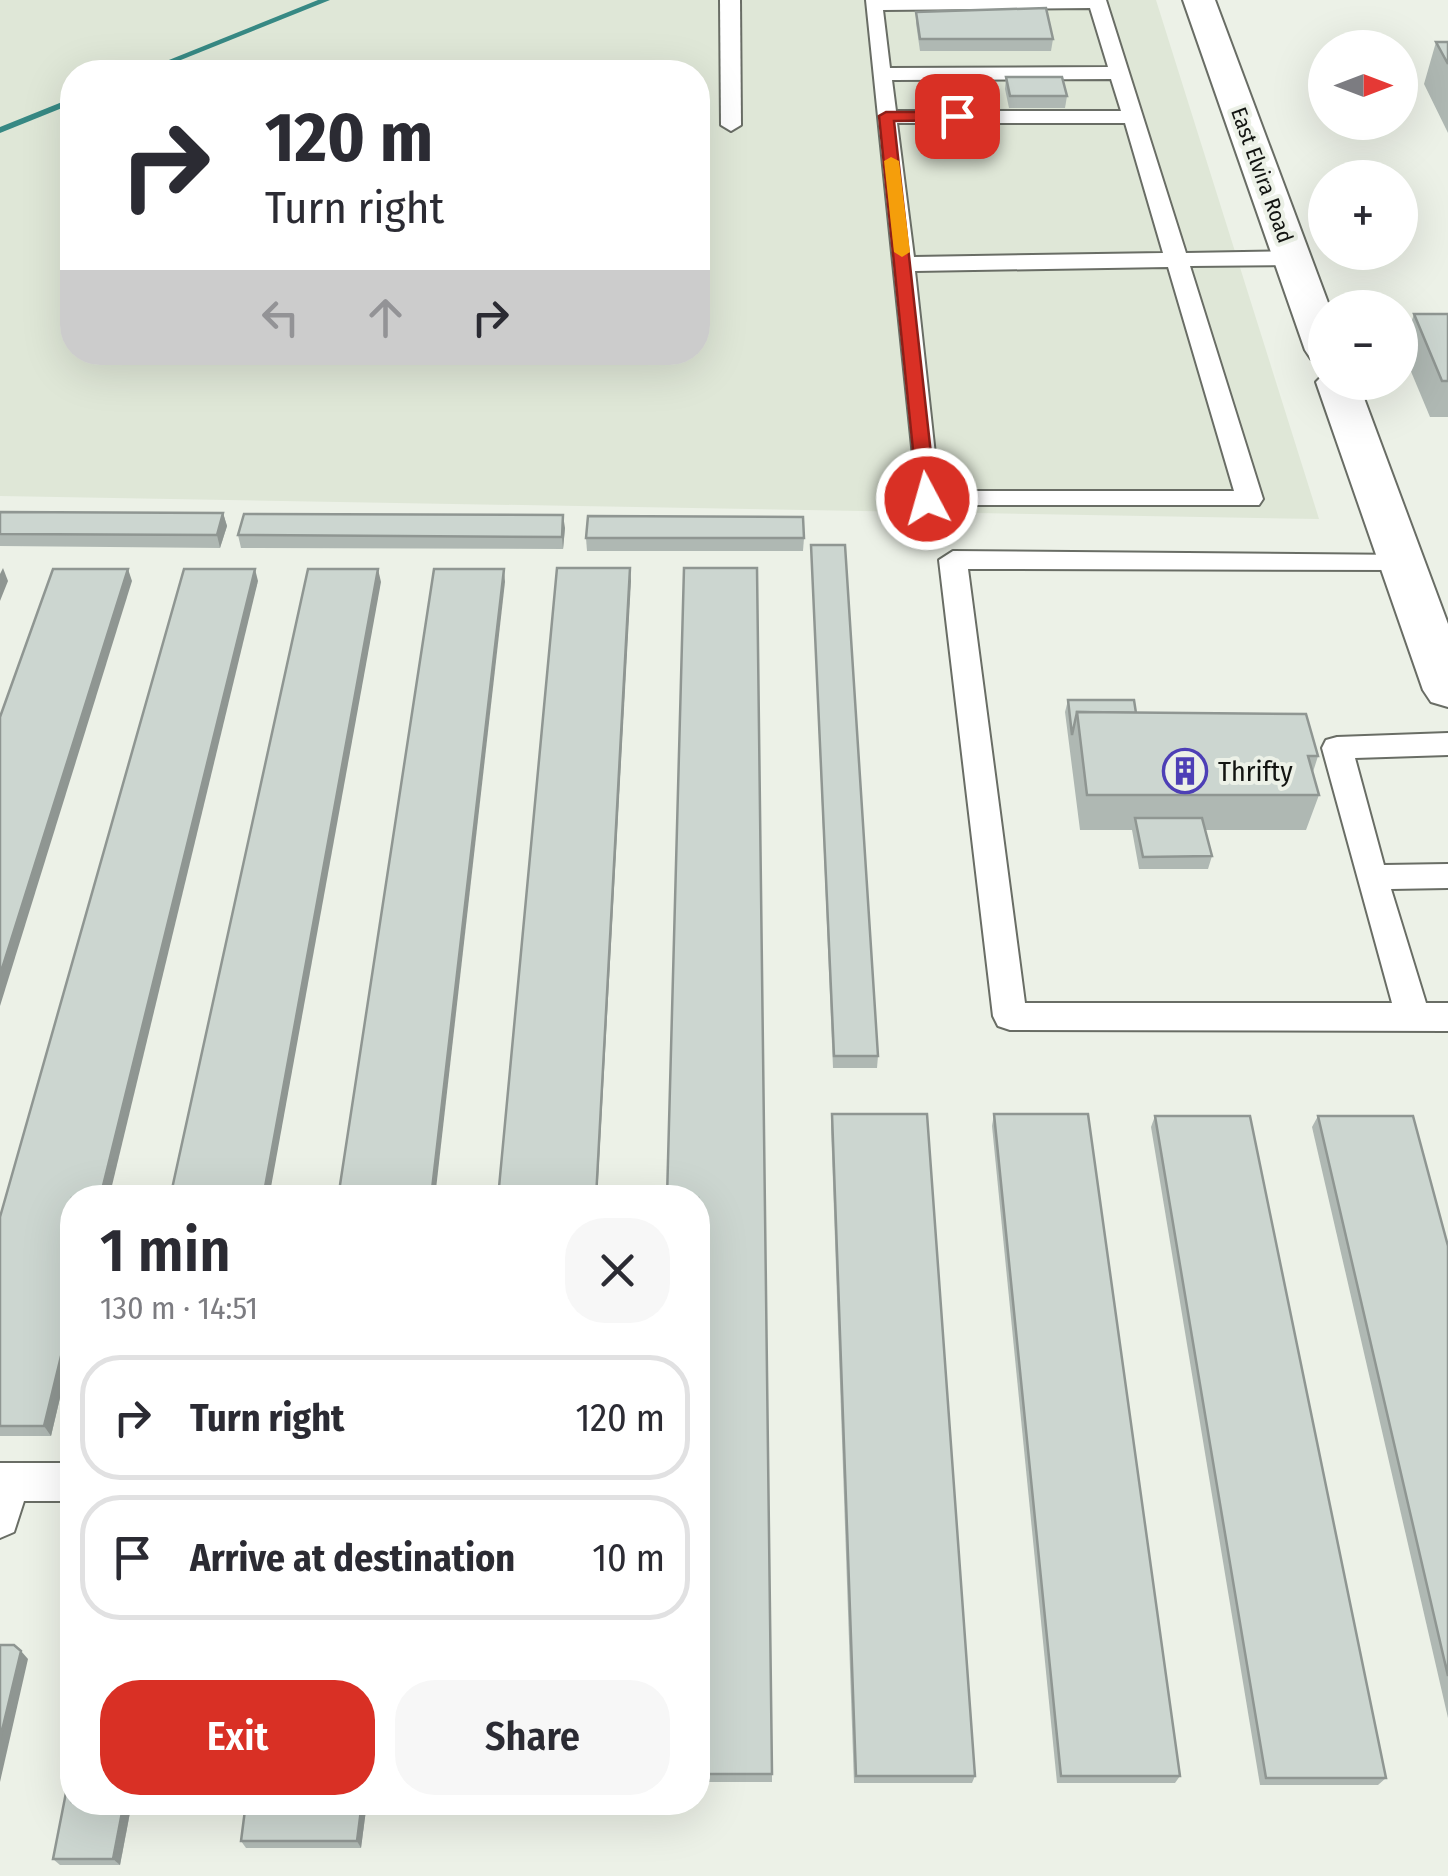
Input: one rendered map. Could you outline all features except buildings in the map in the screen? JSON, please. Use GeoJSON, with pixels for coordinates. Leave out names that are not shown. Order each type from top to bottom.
{"type":"FeatureCollection","features":[{"type":"Feature","properties":{"kind":"street","name":"East Elvira Road"},"geometry":{"type":"LineString","coordinates":[[1199,0],[1308,303]]}},
{"type":"Feature","properties":{"kind":"street"},"geometry":{"type":"LineString","coordinates":[[1343,400],[1448,690]]}},
{"type":"Feature","properties":{"kind":"lane"},"geometry":{"type":"LineString","coordinates":[[730,0],[730,125]]}},
{"type":"Feature","properties":{"kind":"lane"},"geometry":{"type":"LineString","coordinates":[[1098,2],[1120,73],[1250,498],[927,499],[873,4],[1098,2]]}},
{"type":"Feature","properties":{"kind":"lane"},"geometry":{"type":"LineString","coordinates":[[882,74],[1120,73]]}},
{"type":"Feature","properties":{"kind":"lane"},"geometry":{"type":"LineString","coordinates":[[886,116],[1134,117]]}},
{"type":"Feature","properties":{"kind":"lane"},"geometry":{"type":"LineString","coordinates":[[903,264],[1292,258]]}},
{"type":"Feature","properties":{"kind":"lane"},"geometry":{"type":"LineString","coordinates":[[1401,561],[952,560],[1010,1016],[1448,1017]]}},
{"type":"Feature","properties":{"kind":"lane"},"geometry":{"type":"LineString","coordinates":[[1412,1017],[1337,748],[1448,744]]}},
{"type":"Feature","properties":{"kind":"lane"},"geometry":{"type":"LineString","coordinates":[[1372,876],[1448,876]]}},
{"type":"Feature","properties":{"kind":"lane"},"geometry":{"type":"LineString","coordinates":[[3,1494],[60,1484]]}},
{"type":"Feature","properties":{"kind":"shaded area"},"geometry":{"type":"Polygon","coordinates":[[[0,0],[1156,0],[1319,519],[0,496],[0,0]]]}},
{"type":"Feature","properties":{"kind":"waterway"},"geometry":{"type":"LineString","coordinates":[[174,60],[326,0]]}},
{"type":"Feature","properties":{"kind":"waterway"},"geometry":{"type":"LineString","coordinates":[[0,130],[60,106]]}},
{"type":"Feature","properties":{"kind":"slow traffic"},"geometry":{"type":"LineString","coordinates":[[891,161],[902,252]]}},
{"type":"Feature","properties":{"kind":"place","name":"Thrifty"},"geometry":{"type":"Point","coordinates":[1185,771]}},
{"type":"Feature","properties":{"kind":"route"},"geometry":{"type":"LineString","coordinates":[[927,499],[886,116],[957,116]]}}]}
